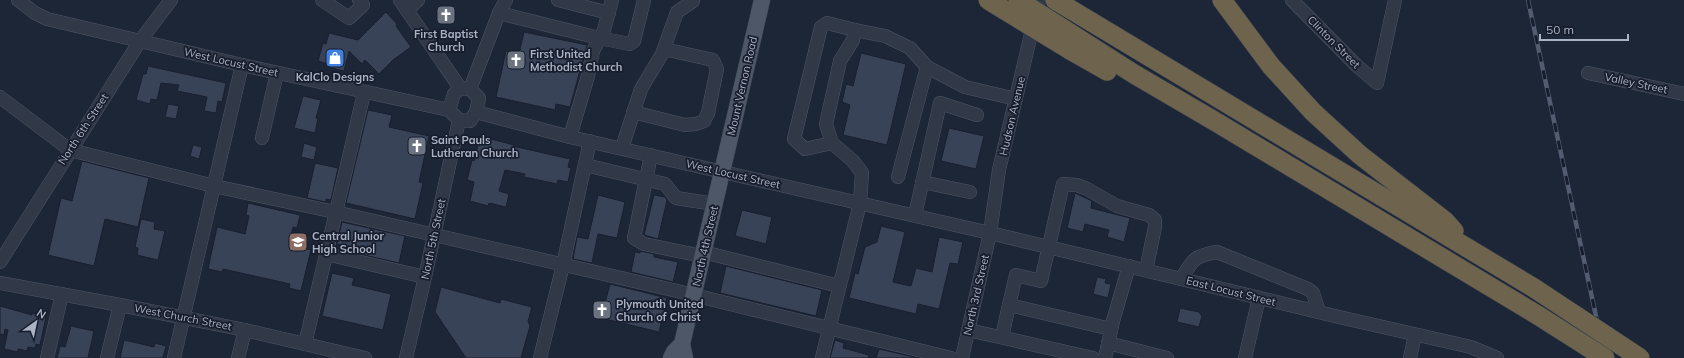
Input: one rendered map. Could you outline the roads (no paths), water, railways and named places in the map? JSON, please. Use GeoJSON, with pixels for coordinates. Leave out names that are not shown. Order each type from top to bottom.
{"type":"FeatureCollection","features":[{"type":"Feature","properties":{"kind":"highway"},"geometry":{"type":"LineString","coordinates":[[988,0],[1134,74],[1539,316],[1605,358]]}},
{"type":"Feature","properties":{"kind":"highway"},"geometry":{"type":"LineString","coordinates":[[1018,0],[1071,43]]}},
{"type":"Feature","properties":{"kind":"highway"},"geometry":{"type":"LineString","coordinates":[[1055,0],[1534,288],[1640,358]]}},
{"type":"Feature","properties":{"kind":"highway"},"geometry":{"type":"LineString","coordinates":[[1222,0],[1271,66],[1313,112],[1360,155],[1445,221],[1473,251]]}},
{"type":"Feature","properties":{"kind":"main road","name":"Mount Vernon Road"},"geometry":{"type":"LineString","coordinates":[[722,171],[762,0]]}},
{"type":"Feature","properties":{"kind":"main road","name":"North 4th Street"},"geometry":{"type":"LineString","coordinates":[[671,358],[674,352],[683,351],[693,296],[722,171]]}},
{"type":"Feature","properties":{"kind":"street","name":"West Locust Street"},"geometry":{"type":"LineString","coordinates":[[18,0],[35,14],[47,19],[364,93],[449,110]]}},
{"type":"Feature","properties":{"kind":"street","name":"North 6th Street"},"geometry":{"type":"LineString","coordinates":[[0,262],[140,41],[171,0]]}},
{"type":"Feature","properties":{"kind":"street"},"geometry":{"type":"LineString","coordinates":[[322,0],[349,18],[363,5],[359,0]]}},
{"type":"Feature","properties":{"kind":"street"},"geometry":{"type":"LineString","coordinates":[[418,0],[404,5],[465,89],[479,98],[476,112],[470,121],[459,120],[449,110],[454,94],[465,89],[506,0]]}},
{"type":"Feature","properties":{"kind":"street"},"geometry":{"type":"LineString","coordinates":[[558,0],[609,13]]}},
{"type":"Feature","properties":{"kind":"street"},"geometry":{"type":"LineString","coordinates":[[570,136],[588,76],[593,51],[604,30],[612,0]]}},
{"type":"Feature","properties":{"kind":"street"},"geometry":{"type":"LineString","coordinates":[[499,13],[599,38],[630,44],[633,43],[644,0]]}},
{"type":"Feature","properties":{"kind":"street","name":"Hudson Avenue"},"geometry":{"type":"LineString","coordinates":[[990,232],[999,170],[1039,0]]}},
{"type":"Feature","properties":{"kind":"street","name":"Clinton Street"},"geometry":{"type":"LineString","coordinates":[[1292,0],[1356,65],[1377,83],[1395,0]]}},
{"type":"Feature","properties":{"kind":"street"},"geometry":{"type":"LineString","coordinates":[[622,148],[641,89],[664,49],[677,12],[693,1]]}},
{"type":"Feature","properties":{"kind":"street"},"geometry":{"type":"LineString","coordinates":[[832,143],[805,150],[794,139],[821,27],[827,24],[885,36],[910,48],[927,67],[965,87],[1016,99]]}},
{"type":"Feature","properties":{"kind":"street"},"geometry":{"type":"LineString","coordinates":[[822,358],[860,202],[862,173],[853,161],[832,143],[826,124],[840,61],[853,40],[855,30]]}},
{"type":"Feature","properties":{"kind":"street"},"geometry":{"type":"LineString","coordinates":[[634,112],[685,125],[696,124],[704,120],[708,113],[717,69],[713,60],[664,49]]}},
{"type":"Feature","properties":{"kind":"street"},"geometry":{"type":"LineString","coordinates":[[174,358],[242,65]]}},
{"type":"Feature","properties":{"kind":"street"},"geometry":{"type":"LineString","coordinates":[[898,177],[927,67]]}},
{"type":"Feature","properties":{"kind":"street"},"geometry":{"type":"LineString","coordinates":[[262,138],[277,73]]}},
{"type":"Feature","properties":{"kind":"street","name":"Valley Street"},"geometry":{"type":"LineString","coordinates":[[1588,73],[1684,94]]}},
{"type":"Feature","properties":{"kind":"street"},"geometry":{"type":"LineString","coordinates":[[305,344],[364,93]]}},
{"type":"Feature","properties":{"kind":"street"},"geometry":{"type":"LineString","coordinates":[[0,97],[70,150],[214,186],[335,212],[563,265],[951,358]]}},
{"type":"Feature","properties":{"kind":"street"},"geometry":{"type":"LineString","coordinates":[[915,215],[940,103],[977,115]]}},
{"type":"Feature","properties":{"kind":"street","name":"West Locust Street"},"geometry":{"type":"LineString","coordinates":[[476,112],[590,141],[990,232]]}},
{"type":"Feature","properties":{"kind":"street","name":"North 5th Street"},"geometry":{"type":"LineString","coordinates":[[406,358],[459,120]]}},
{"type":"Feature","properties":{"kind":"street"},"geometry":{"type":"LineString","coordinates":[[540,358],[563,265],[590,141]]}},
{"type":"Feature","properties":{"kind":"street"},"geometry":{"type":"LineString","coordinates":[[651,155],[634,238],[644,244],[703,254],[839,286]]}},
{"type":"Feature","properties":{"kind":"street"},"geometry":{"type":"LineString","coordinates":[[585,164],[665,184],[676,198],[715,204]]}},
{"type":"Feature","properties":{"kind":"street"},"geometry":{"type":"LineString","coordinates":[[922,182],[970,192]]}},
{"type":"Feature","properties":{"kind":"street"},"geometry":{"type":"LineString","coordinates":[[1002,337],[1016,275],[1041,281],[1063,184],[1077,185],[1095,192],[1117,206],[1149,215],[1155,220],[1155,227],[1146,270]]}},
{"type":"Feature","properties":{"kind":"street","name":"East Locust Street"},"geometry":{"type":"LineString","coordinates":[[990,232],[1259,298],[1471,347],[1497,358]]}},
{"type":"Feature","properties":{"kind":"street","name":"North 3rd Street"},"geometry":{"type":"LineString","coordinates":[[962,358],[990,232]]}},
{"type":"Feature","properties":{"kind":"street"},"geometry":{"type":"LineString","coordinates":[[1181,279],[1194,259],[1203,254],[1216,252],[1308,289],[1313,293],[1319,312]]}},
{"type":"Feature","properties":{"kind":"street"},"geometry":{"type":"LineString","coordinates":[[326,254],[425,278]]}},
{"type":"Feature","properties":{"kind":"street"},"geometry":{"type":"LineString","coordinates":[[1105,358],[1111,329],[1129,266]]}},
{"type":"Feature","properties":{"kind":"street","name":"West Church Street"},"geometry":{"type":"LineString","coordinates":[[0,283],[184,317],[365,358]]}},
{"type":"Feature","properties":{"kind":"street"},"geometry":{"type":"LineString","coordinates":[[47,358],[62,294]]}},
{"type":"Feature","properties":{"kind":"street"},"geometry":{"type":"LineString","coordinates":[[1245,358],[1259,298]]}},
{"type":"Feature","properties":{"kind":"street"},"geometry":{"type":"LineString","coordinates":[[107,358],[120,304]]}},
{"type":"Feature","properties":{"kind":"street"},"geometry":{"type":"LineString","coordinates":[[1009,305],[1111,329]]}},
{"type":"Feature","properties":{"kind":"street"},"geometry":{"type":"LineString","coordinates":[[238,358],[245,330]]}},
{"type":"Feature","properties":{"kind":"street"},"geometry":{"type":"LineString","coordinates":[[968,330],[1093,358]]}},
{"type":"Feature","properties":{"kind":"street"},"geometry":{"type":"LineString","coordinates":[[1410,358],[1415,335]]}},
{"type":"Feature","properties":{"kind":"street"},"geometry":{"type":"LineString","coordinates":[[1108,343],[1167,358]]}},
{"type":"Feature","properties":{"kind":"railway"},"geometry":{"type":"LineString","coordinates":[[1528,0],[1605,358]]}},
{"type":"Feature","properties":{"kind":"place","name":"First Baptist Church"},"geometry":{"type":"Point","coordinates":[446,15]}},
{"type":"Feature","properties":{"kind":"place","name":"KalClo Designs"},"geometry":{"type":"Point","coordinates":[335,58]}},
{"type":"Feature","properties":{"kind":"place","name":"First United Methodist Church"},"geometry":{"type":"Point","coordinates":[516,60]}},
{"type":"Feature","properties":{"kind":"place","name":"Saint Pauls Lutheran Church"},"geometry":{"type":"Point","coordinates":[417,146]}},
{"type":"Feature","properties":{"kind":"place","name":"Central Junior High School"},"geometry":{"type":"Point","coordinates":[298,242]}},
{"type":"Feature","properties":{"kind":"place","name":"Plymouth United Church of Christ"},"geometry":{"type":"Point","coordinates":[602,310]}}]}
